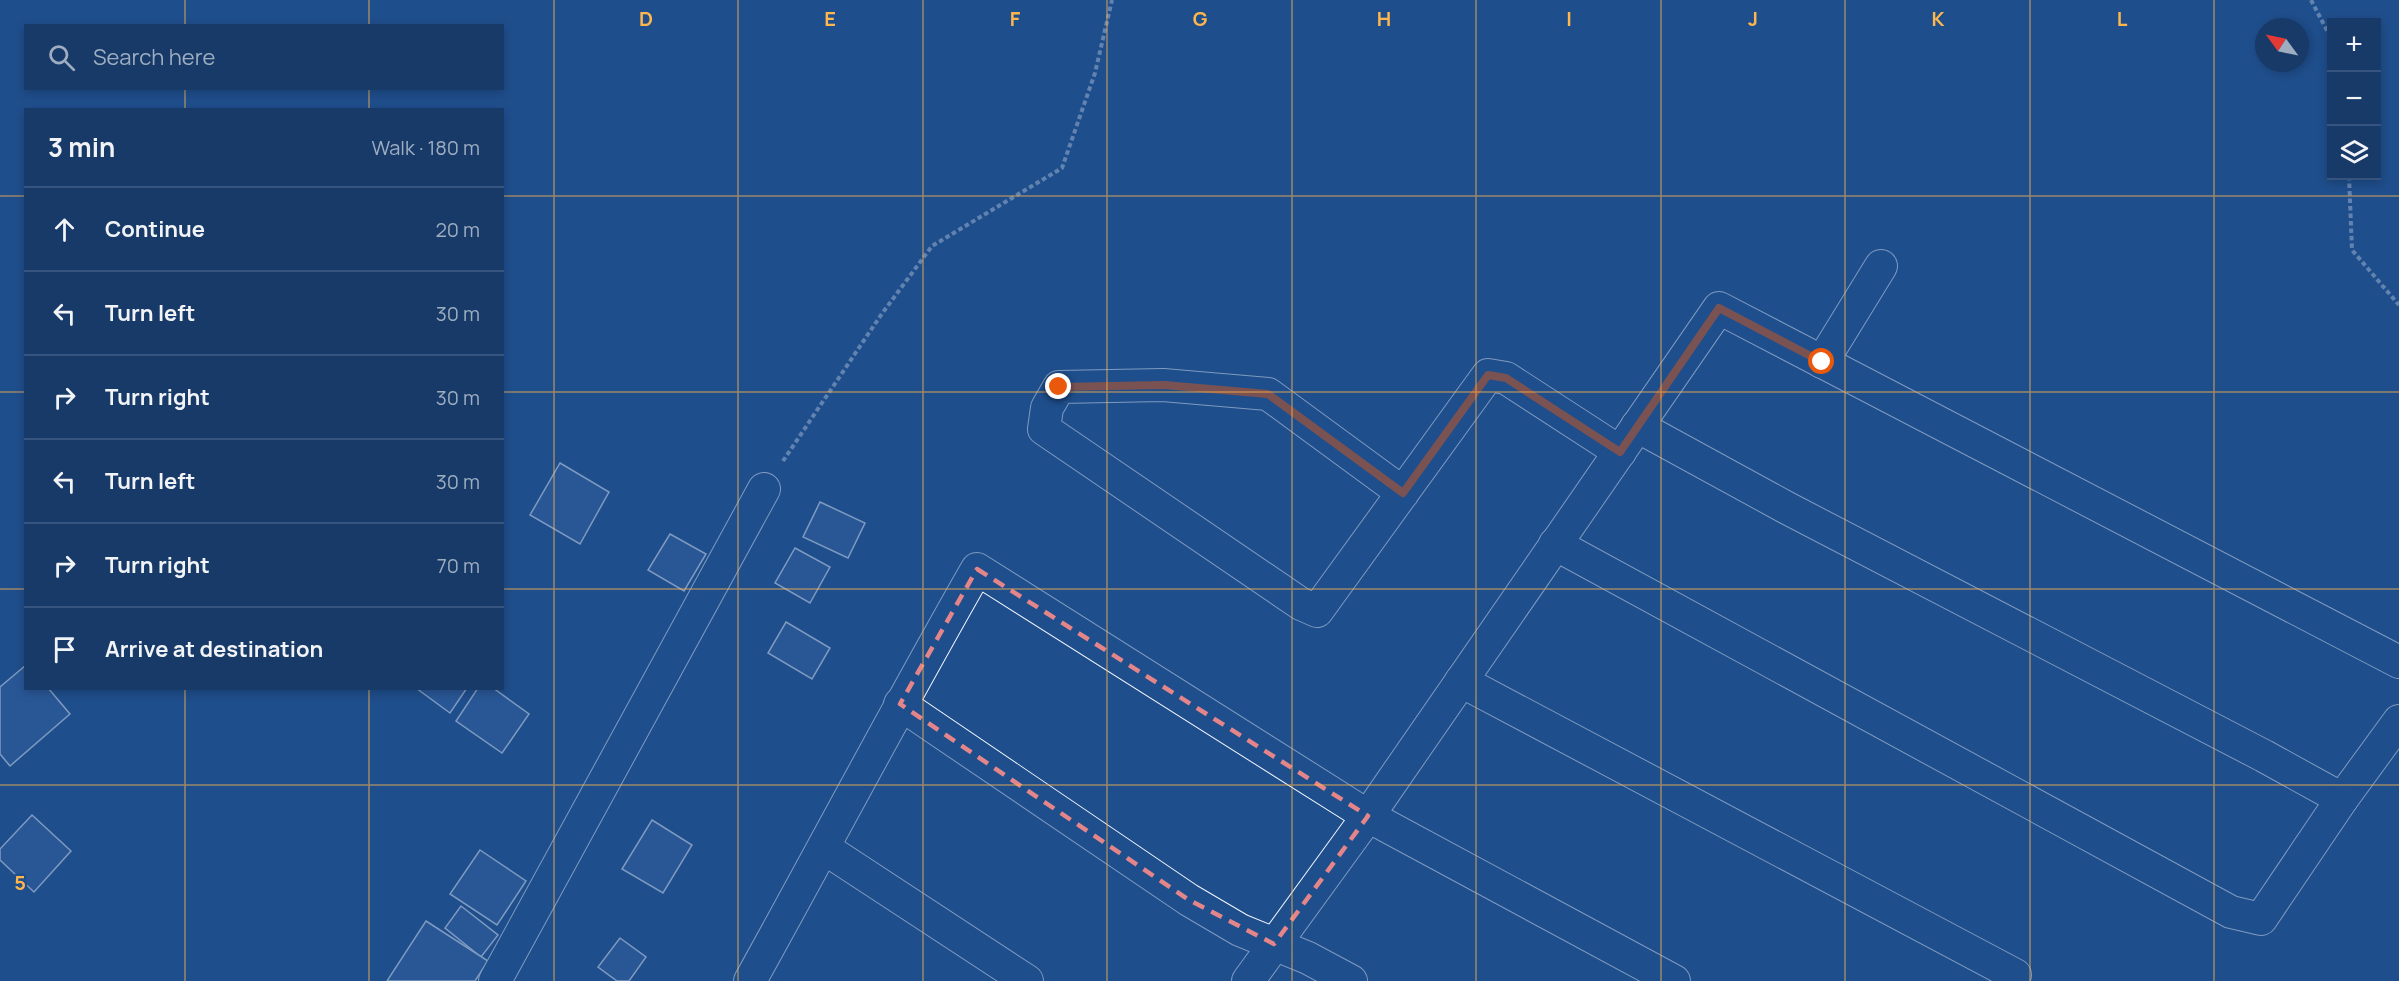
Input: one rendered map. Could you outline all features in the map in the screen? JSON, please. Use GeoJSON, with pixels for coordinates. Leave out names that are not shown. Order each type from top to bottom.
{"type":"FeatureCollection","features":[{"type":"Feature","properties":{"kind":"street"},"geometry":{"type":"LineString","coordinates":[[1822,362],[1881,266]]}},
{"type":"Feature","properties":{"kind":"street"},"geometry":{"type":"LineString","coordinates":[[1248,981],[1368,816],[1719,308],[2399,662]]}},
{"type":"Feature","properties":{"kind":"street"},"geometry":{"type":"LineString","coordinates":[[1403,493],[1268,394],[1164,385],[1059,387],[1047,408],[1044,429],[1301,604],[1317,611],[1403,493],[1488,375],[1506,378],[1620,452]]}},
{"type":"Feature","properties":{"kind":"street"},"geometry":{"type":"LineString","coordinates":[[1637,426],[1787,508],[2342,799]]}},
{"type":"Feature","properties":{"kind":"street"},"geometry":{"type":"LineString","coordinates":[[495,981],[764,489]]}},
{"type":"Feature","properties":{"kind":"street"},"geometry":{"type":"LineString","coordinates":[[1555,544],[2231,912],[2261,919],[2342,799],[2399,721]]}},
{"type":"Feature","properties":{"kind":"street"},"geometry":{"type":"LineString","coordinates":[[750,981],[900,704],[977,569],[1368,816],[1674,981]]}},
{"type":"Feature","properties":{"kind":"street"},"geometry":{"type":"LineString","coordinates":[[1461,681],[2015,975]]}},
{"type":"Feature","properties":{"kind":"street"},"geometry":{"type":"LineString","coordinates":[[900,704],[1189,900],[1239,930],[1308,958],[1350,981]]}},
{"type":"Feature","properties":{"kind":"street"},"geometry":{"type":"LineString","coordinates":[[824,848],[1027,981]]}},
{"type":"Feature","properties":{"kind":"path"},"geometry":{"type":"LineString","coordinates":[[764,489],[881,315],[932,246],[1062,168],[1095,73],[1112,0]]}},
{"type":"Feature","properties":{"kind":"path"},"geometry":{"type":"LineString","coordinates":[[2311,0],[2327,32]]}},
{"type":"Feature","properties":{"kind":"path"},"geometry":{"type":"LineString","coordinates":[[2349,180],[2352,249],[2399,305]]}},
{"type":"Feature","properties":{"kind":"highlighted area"},"geometry":{"type":"Polygon","coordinates":[[[977,569],[1368,816],[1274,944],[1189,900],[900,704],[977,569]]]}},
{"type":"Feature","properties":{"kind":"building"},"geometry":{"type":"Polygon","coordinates":[[[560,463],[609,492],[580,544],[530,515],[560,463]]]}},
{"type":"Feature","properties":{"kind":"building"},"geometry":{"type":"Polygon","coordinates":[[[820,502],[865,523],[848,558],[803,537],[820,502]]]}},
{"type":"Feature","properties":{"kind":"building"},"geometry":{"type":"Polygon","coordinates":[[[670,534],[706,554],[684,591],[648,570],[670,534]]]}},
{"type":"Feature","properties":{"kind":"building"},"geometry":{"type":"Polygon","coordinates":[[[795,548],[830,567],[810,603],[775,583],[795,548]]]}},
{"type":"Feature","properties":{"kind":"building"},"geometry":{"type":"Polygon","coordinates":[[[786,622],[830,648],[812,679],[768,653],[786,622]]]}},
{"type":"Feature","properties":{"kind":"building"},"geometry":{"type":"Polygon","coordinates":[[[24,667],[24,690],[50,690],[70,714],[10,766],[0,754],[0,687],[24,667]]]}},
{"type":"Feature","properties":{"kind":"building"},"geometry":{"type":"Polygon","coordinates":[[[419,690],[466,690],[450,713],[419,690]]]}},
{"type":"Feature","properties":{"kind":"building"},"geometry":{"type":"Polygon","coordinates":[[[477,690],[496,690],[529,714],[502,753],[456,721],[477,690]]]}},
{"type":"Feature","properties":{"kind":"building"},"geometry":{"type":"Polygon","coordinates":[[[32,815],[71,851],[34,892],[0,860],[0,849],[32,815]]]}},
{"type":"Feature","properties":{"kind":"building"},"geometry":{"type":"Polygon","coordinates":[[[652,820],[692,845],[663,893],[622,869],[652,820]]]}},
{"type":"Feature","properties":{"kind":"building"},"geometry":{"type":"Polygon","coordinates":[[[480,850],[526,881],[497,925],[450,894],[480,850]]]}},
{"type":"Feature","properties":{"kind":"building"},"geometry":{"type":"Polygon","coordinates":[[[461,906],[498,935],[481,957],[445,928],[461,906]]]}},
{"type":"Feature","properties":{"kind":"building"},"geometry":{"type":"Polygon","coordinates":[[[426,921],[488,961],[475,981],[387,981],[426,921]]]}},
{"type":"Feature","properties":{"kind":"building"},"geometry":{"type":"Polygon","coordinates":[[[620,938],[646,957],[629,981],[617,981],[598,967],[620,938]]]}},
{"type":"Feature","properties":{"kind":"route"},"geometry":{"type":"LineString","coordinates":[[1059,387],[1164,385],[1268,394],[1403,493],[1488,375],[1506,378],[1620,452],[1719,308],[1822,362]]}}]}
